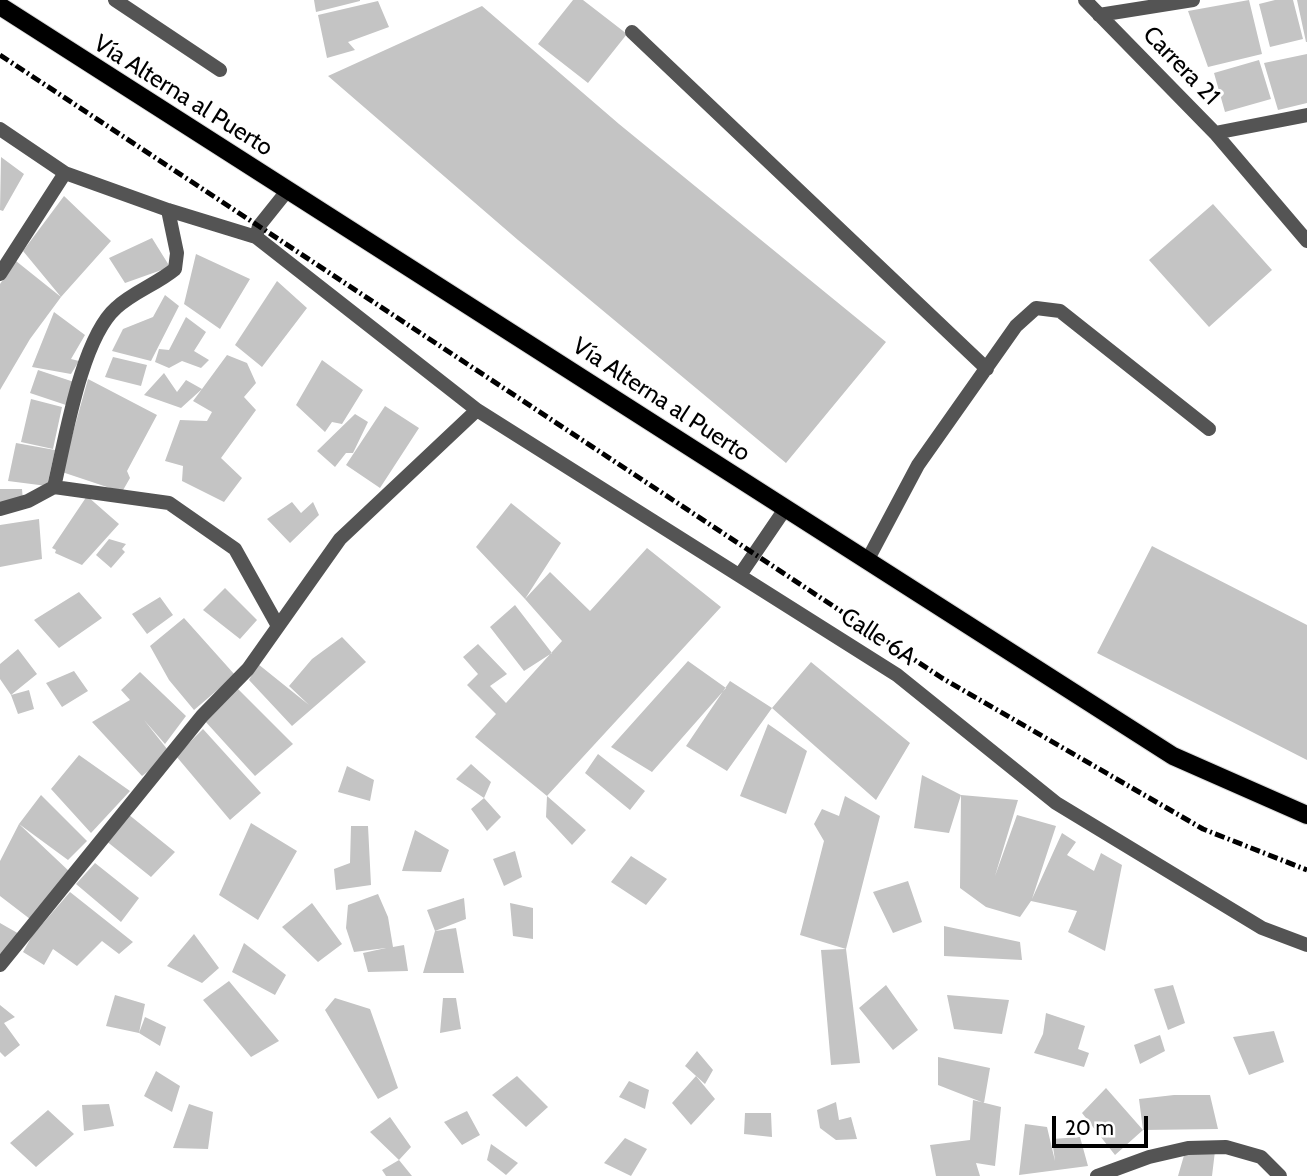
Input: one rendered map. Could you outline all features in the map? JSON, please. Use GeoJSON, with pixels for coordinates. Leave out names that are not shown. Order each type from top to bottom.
{"type":"FeatureCollection","features":[{"type":"Feature","properties":{"kind":"main road","name":"Vía Alterna al Puerto"},"geometry":{"type":"LineString","coordinates":[[0,6],[1173,756],[1307,815]]}},
{"type":"Feature","properties":{"kind":"street"},"geometry":{"type":"LineString","coordinates":[[115,0],[220,70]]}},
{"type":"Feature","properties":{"kind":"street","name":"Carrera 21"},"geometry":{"type":"LineString","coordinates":[[1085,0],[1215,134],[1307,241]]}},
{"type":"Feature","properties":{"kind":"street"},"geometry":{"type":"LineString","coordinates":[[1099,15],[1194,0]]}},
{"type":"Feature","properties":{"kind":"street"},"geometry":{"type":"LineString","coordinates":[[632,32],[987,369]]}},
{"type":"Feature","properties":{"kind":"street","name":"Carrera 21"},"geometry":{"type":"LineString","coordinates":[[1215,134],[1301,117]]}},
{"type":"Feature","properties":{"kind":"street"},"geometry":{"type":"LineString","coordinates":[[0,129],[65,173],[168,210],[256,237],[259,226],[287,191]]}},
{"type":"Feature","properties":{"kind":"street"},"geometry":{"type":"LineString","coordinates":[[0,274],[65,173]]}},
{"type":"Feature","properties":{"kind":"street"},"geometry":{"type":"LineString","coordinates":[[54,487],[80,380],[102,327],[116,308],[175,269],[177,253],[168,210]]}},
{"type":"Feature","properties":{"kind":"street","name":"Calle 6A"},"geometry":{"type":"LineString","coordinates":[[256,237],[421,369],[477,410],[897,675],[1056,803],[1262,928],[1307,945]]}},
{"type":"Feature","properties":{"kind":"street"},"geometry":{"type":"LineString","coordinates":[[867,561],[918,465],[1016,326],[1036,308],[1060,311],[1209,429]]}},
{"type":"Feature","properties":{"kind":"street"},"geometry":{"type":"LineString","coordinates":[[0,965],[202,716],[248,669],[340,539],[477,410]]}},
{"type":"Feature","properties":{"kind":"street"},"geometry":{"type":"LineString","coordinates":[[0,509],[28,501],[54,487],[169,503],[235,549],[278,626]]}},
{"type":"Feature","properties":{"kind":"street"},"geometry":{"type":"LineString","coordinates":[[740,575],[785,509]]}},
{"type":"Feature","properties":{"kind":"street"},"geometry":{"type":"LineString","coordinates":[[1097,1176],[1149,1157],[1188,1148],[1226,1147],[1261,1157],[1280,1176]]}},
{"type":"Feature","properties":{"kind":"building"},"geometry":{"type":"Polygon","coordinates":[[[314,0],[360,0],[360,1],[316,12],[314,0]]]}},
{"type":"Feature","properties":{"kind":"building"},"geometry":{"type":"Polygon","coordinates":[[[573,0],[583,0],[627,34],[588,83],[538,44],[573,0]]]}},
{"type":"Feature","properties":{"kind":"building"},"geometry":{"type":"Polygon","coordinates":[[[1249,0],[1262,54],[1208,67],[1188,11],[1249,0]]]}},
{"type":"Feature","properties":{"kind":"building"},"geometry":{"type":"Polygon","coordinates":[[[1275,0],[1293,0],[1303,39],[1270,47],[1259,4],[1275,0]]]}},
{"type":"Feature","properties":{"kind":"building"},"geometry":{"type":"Polygon","coordinates":[[[1297,0],[1307,0],[1307,42],[1306,42],[1297,0]]]}},
{"type":"Feature","properties":{"kind":"building"},"geometry":{"type":"Polygon","coordinates":[[[378,1],[389,27],[348,42],[355,50],[327,58],[318,15],[378,1]]]}},
{"type":"Feature","properties":{"kind":"building"},"geometry":{"type":"Polygon","coordinates":[[[482,6],[619,124],[886,342],[786,463],[518,240],[328,76],[482,6]]]}},
{"type":"Feature","properties":{"kind":"building"},"geometry":{"type":"Polygon","coordinates":[[[1307,54],[1307,103],[1278,110],[1264,63],[1307,54]]]}},
{"type":"Feature","properties":{"kind":"building"},"geometry":{"type":"Polygon","coordinates":[[[1259,60],[1271,99],[1225,112],[1214,73],[1259,60]]]}},
{"type":"Feature","properties":{"kind":"building"},"geometry":{"type":"Polygon","coordinates":[[[1,157],[24,174],[3,211],[0,210],[1,157]]]}},
{"type":"Feature","properties":{"kind":"building"},"geometry":{"type":"Polygon","coordinates":[[[64,196],[111,241],[61,297],[23,251],[64,196]]]}},
{"type":"Feature","properties":{"kind":"building"},"geometry":{"type":"Polygon","coordinates":[[[1213,204],[1272,270],[1209,327],[1149,260],[1213,204]]]}},
{"type":"Feature","properties":{"kind":"building"},"geometry":{"type":"Polygon","coordinates":[[[152,238],[170,267],[125,283],[109,258],[152,238]]]}},
{"type":"Feature","properties":{"kind":"building"},"geometry":{"type":"Polygon","coordinates":[[[196,254],[250,279],[220,329],[184,304],[196,254]]]}},
{"type":"Feature","properties":{"kind":"building"},"geometry":{"type":"Polygon","coordinates":[[[16,261],[61,297],[30,339],[0,390],[0,284],[16,261]]]}},
{"type":"Feature","properties":{"kind":"building"},"geometry":{"type":"Polygon","coordinates":[[[277,281],[307,308],[262,367],[235,345],[277,281]]]}},
{"type":"Feature","properties":{"kind":"building"},"geometry":{"type":"Polygon","coordinates":[[[165,295],[179,306],[151,361],[112,351],[123,329],[153,317],[165,295]]]}},
{"type":"Feature","properties":{"kind":"building"},"geometry":{"type":"Polygon","coordinates":[[[54,312],[85,335],[71,359],[79,361],[71,374],[32,367],[54,312]]]}},
{"type":"Feature","properties":{"kind":"building"},"geometry":{"type":"Polygon","coordinates":[[[186,317],[206,332],[194,351],[209,360],[201,368],[182,361],[169,368],[155,362],[159,349],[169,350],[186,317]]]}},
{"type":"Feature","properties":{"kind":"building"},"geometry":{"type":"Polygon","coordinates":[[[227,355],[247,363],[256,383],[244,397],[256,410],[221,458],[242,478],[224,502],[182,481],[183,466],[165,461],[180,420],[207,421],[212,412],[193,401],[227,355]]]}},
{"type":"Feature","properties":{"kind":"building"},"geometry":{"type":"Polygon","coordinates":[[[113,357],[147,365],[141,386],[105,377],[113,357]]]}},
{"type":"Feature","properties":{"kind":"building"},"geometry":{"type":"Polygon","coordinates":[[[322,360],[363,390],[342,424],[332,422],[325,432],[296,405],[322,360]]]}},
{"type":"Feature","properties":{"kind":"building"},"geometry":{"type":"Polygon","coordinates":[[[38,370],[74,382],[66,405],[30,393],[38,370]]]}},
{"type":"Feature","properties":{"kind":"building"},"geometry":{"type":"Polygon","coordinates":[[[164,373],[177,392],[186,380],[202,389],[181,408],[144,395],[164,373]]]}},
{"type":"Feature","properties":{"kind":"building"},"geometry":{"type":"Polygon","coordinates":[[[88,379],[157,415],[127,471],[130,478],[122,492],[62,472],[88,379]]]}},
{"type":"Feature","properties":{"kind":"building"},"geometry":{"type":"Polygon","coordinates":[[[31,399],[62,407],[53,449],[21,442],[31,399]]]}},
{"type":"Feature","properties":{"kind":"building"},"geometry":{"type":"Polygon","coordinates":[[[385,406],[419,428],[380,488],[346,465],[385,406]]]}},
{"type":"Feature","properties":{"kind":"building"},"geometry":{"type":"Polygon","coordinates":[[[355,414],[368,422],[353,453],[346,453],[335,467],[317,451],[355,414]]]}},
{"type":"Feature","properties":{"kind":"building"},"geometry":{"type":"Polygon","coordinates":[[[16,443],[55,450],[47,486],[8,481],[16,443]]]}},
{"type":"Feature","properties":{"kind":"building"},"geometry":{"type":"Polygon","coordinates":[[[0,489],[22,489],[23,501],[0,505],[0,489]]]}},
{"type":"Feature","properties":{"kind":"building"},"geometry":{"type":"Polygon","coordinates":[[[87,496],[119,524],[82,565],[55,553],[56,550],[52,548],[87,496]]]}},
{"type":"Feature","properties":{"kind":"building"},"geometry":{"type":"Polygon","coordinates":[[[292,502],[301,513],[313,502],[319,515],[290,543],[267,519],[292,502]]]}},
{"type":"Feature","properties":{"kind":"building"},"geometry":{"type":"Polygon","coordinates":[[[511,503],[561,543],[525,599],[476,547],[511,503]]]}},
{"type":"Feature","properties":{"kind":"building"},"geometry":{"type":"Polygon","coordinates":[[[39,519],[42,559],[0,567],[0,525],[39,519]]]}},
{"type":"Feature","properties":{"kind":"building"},"geometry":{"type":"Polygon","coordinates":[[[109,539],[126,544],[122,549],[125,552],[111,568],[96,555],[109,539]]]}},
{"type":"Feature","properties":{"kind":"building"},"geometry":{"type":"Polygon","coordinates":[[[1152,546],[1307,625],[1307,760],[1097,653],[1152,546]]]}},
{"type":"Feature","properties":{"kind":"building"},"geometry":{"type":"Polygon","coordinates":[[[647,548],[721,607],[547,796],[475,737],[496,714],[467,685],[478,674],[463,657],[478,644],[507,674],[490,686],[506,703],[562,641],[525,599],[550,572],[590,611],[647,548]]]}},
{"type":"Feature","properties":{"kind":"building"},"geometry":{"type":"Polygon","coordinates":[[[225,588],[257,620],[240,639],[203,610],[225,588]]]}},
{"type":"Feature","properties":{"kind":"building"},"geometry":{"type":"Polygon","coordinates":[[[79,592],[102,618],[59,648],[34,620],[79,592]]]}},
{"type":"Feature","properties":{"kind":"building"},"geometry":{"type":"Polygon","coordinates":[[[160,597],[173,615],[147,634],[132,614],[160,597]]]}},
{"type":"Feature","properties":{"kind":"building"},"geometry":{"type":"Polygon","coordinates":[[[515,605],[552,653],[524,671],[490,627],[515,605]]]}},
{"type":"Feature","properties":{"kind":"building"},"geometry":{"type":"Polygon","coordinates":[[[184,618],[235,675],[194,710],[169,680],[150,646],[184,618]]]}},
{"type":"Feature","properties":{"kind":"building"},"geometry":{"type":"Polygon","coordinates":[[[342,637],[366,662],[292,726],[249,680],[258,664],[309,705],[289,686],[312,659],[342,637]]]}},
{"type":"Feature","properties":{"kind":"building"},"geometry":{"type":"Polygon","coordinates":[[[18,649],[37,674],[11,695],[0,679],[0,664],[18,649]]]}},
{"type":"Feature","properties":{"kind":"building"},"geometry":{"type":"Polygon","coordinates":[[[688,661],[726,688],[652,772],[611,747],[688,661]]]}},
{"type":"Feature","properties":{"kind":"building"},"geometry":{"type":"Polygon","coordinates":[[[811,662],[910,743],[876,800],[772,708],[811,662]]]}},
{"type":"Feature","properties":{"kind":"building"},"geometry":{"type":"Polygon","coordinates":[[[74,671],[88,691],[62,707],[46,683],[74,671]]]}},
{"type":"Feature","properties":{"kind":"building"},"geometry":{"type":"Polygon","coordinates":[[[140,672],[186,716],[165,744],[144,720],[171,754],[142,776],[92,722],[130,700],[121,690],[140,672]]]}},
{"type":"Feature","properties":{"kind":"building"},"geometry":{"type":"Polygon","coordinates":[[[730,681],[772,708],[727,771],[686,746],[730,681]]]}},
{"type":"Feature","properties":{"kind":"building"},"geometry":{"type":"Polygon","coordinates":[[[237,688],[293,744],[255,776],[204,720],[237,688]]]}},
{"type":"Feature","properties":{"kind":"building"},"geometry":{"type":"Polygon","coordinates":[[[29,690],[34,709],[18,714],[11,695],[29,690]]]}},
{"type":"Feature","properties":{"kind":"building"},"geometry":{"type":"Polygon","coordinates":[[[768,724],[807,751],[786,814],[740,796],[768,724]]]}},
{"type":"Feature","properties":{"kind":"building"},"geometry":{"type":"Polygon","coordinates":[[[203,729],[261,793],[230,820],[176,756],[203,729]]]}},
{"type":"Feature","properties":{"kind":"building"},"geometry":{"type":"Polygon","coordinates":[[[598,754],[645,791],[630,810],[585,773],[598,754]]]}},
{"type":"Feature","properties":{"kind":"building"},"geometry":{"type":"Polygon","coordinates":[[[79,755],[130,791],[91,833],[51,789],[79,755]]]}},
{"type":"Feature","properties":{"kind":"building"},"geometry":{"type":"Polygon","coordinates":[[[471,764],[491,782],[484,798],[456,779],[471,764]]]}},
{"type":"Feature","properties":{"kind":"building"},"geometry":{"type":"Polygon","coordinates":[[[347,766],[374,780],[370,801],[338,792],[347,766]]]}},
{"type":"Feature","properties":{"kind":"building"},"geometry":{"type":"Polygon","coordinates":[[[922,775],[961,795],[949,833],[914,828],[922,775]]]}},
{"type":"Feature","properties":{"kind":"building"},"geometry":{"type":"Polygon","coordinates":[[[41,795],[87,841],[68,860],[19,824],[41,795]]]}},
{"type":"Feature","properties":{"kind":"building"},"geometry":{"type":"Polygon","coordinates":[[[961,795],[1018,800],[995,876],[1017,815],[1056,826],[1032,899],[1062,833],[1076,842],[1067,855],[1094,871],[1101,853],[1122,865],[1105,951],[1068,932],[1077,911],[1031,901],[1020,917],[986,907],[960,888],[961,795]]]}},
{"type":"Feature","properties":{"kind":"building"},"geometry":{"type":"Polygon","coordinates":[[[547,796],[586,830],[572,845],[546,817],[547,796]]]}},
{"type":"Feature","properties":{"kind":"building"},"geometry":{"type":"Polygon","coordinates":[[[845,796],[880,816],[846,949],[800,935],[824,841],[814,824],[822,809],[839,816],[845,796]]]}},
{"type":"Feature","properties":{"kind":"building"},"geometry":{"type":"Polygon","coordinates":[[[484,798],[501,817],[487,831],[471,809],[484,798]]]}},
{"type":"Feature","properties":{"kind":"building"},"geometry":{"type":"Polygon","coordinates":[[[128,814],[175,852],[151,877],[105,840],[128,814]]]}},
{"type":"Feature","properties":{"kind":"building"},"geometry":{"type":"Polygon","coordinates":[[[251,823],[297,851],[258,920],[219,895],[251,823]]]}},
{"type":"Feature","properties":{"kind":"building"},"geometry":{"type":"Polygon","coordinates":[[[19,824],[71,873],[30,919],[0,896],[0,861],[19,824]]]}},
{"type":"Feature","properties":{"kind":"building"},"geometry":{"type":"Polygon","coordinates":[[[351,826],[368,826],[371,885],[336,890],[334,869],[350,863],[351,826]]]}},
{"type":"Feature","properties":{"kind":"building"},"geometry":{"type":"Polygon","coordinates":[[[415,830],[449,850],[441,872],[402,871],[415,830]]]}},
{"type":"Feature","properties":{"kind":"building"},"geometry":{"type":"Polygon","coordinates":[[[515,851],[522,877],[504,886],[493,859],[515,851]]]}},
{"type":"Feature","properties":{"kind":"building"},"geometry":{"type":"Polygon","coordinates":[[[631,856],[667,879],[646,905],[611,882],[631,856]]]}},
{"type":"Feature","properties":{"kind":"building"},"geometry":{"type":"Polygon","coordinates":[[[95,863],[139,898],[121,922],[76,884],[95,863]]]}},
{"type":"Feature","properties":{"kind":"building"},"geometry":{"type":"Polygon","coordinates":[[[908,881],[922,922],[893,933],[873,892],[908,881]]]}},
{"type":"Feature","properties":{"kind":"building"},"geometry":{"type":"Polygon","coordinates":[[[70,892],[133,942],[119,954],[102,941],[77,966],[53,949],[44,965],[23,952],[32,936],[70,892]]]}},
{"type":"Feature","properties":{"kind":"building"},"geometry":{"type":"Polygon","coordinates":[[[378,894],[388,917],[393,947],[404,945],[408,971],[368,972],[363,953],[386,948],[354,952],[346,928],[348,905],[378,894]]]}},
{"type":"Feature","properties":{"kind":"building"},"geometry":{"type":"Polygon","coordinates":[[[464,898],[466,919],[435,931],[427,910],[464,898]]]}},
{"type":"Feature","properties":{"kind":"building"},"geometry":{"type":"Polygon","coordinates":[[[312,903],[342,944],[318,962],[282,927],[312,903]]]}},
{"type":"Feature","properties":{"kind":"building"},"geometry":{"type":"Polygon","coordinates":[[[510,903],[533,908],[533,939],[513,936],[510,903]]]}},
{"type":"Feature","properties":{"kind":"building"},"geometry":{"type":"Polygon","coordinates":[[[0,923],[21,935],[0,954],[0,923]]]}},
{"type":"Feature","properties":{"kind":"building"},"geometry":{"type":"Polygon","coordinates":[[[944,926],[1020,942],[1022,960],[944,956],[944,926]]]}},
{"type":"Feature","properties":{"kind":"building"},"geometry":{"type":"Polygon","coordinates":[[[456,928],[464,973],[423,973],[435,931],[456,928]]]}},
{"type":"Feature","properties":{"kind":"building"},"geometry":{"type":"Polygon","coordinates":[[[194,934],[219,968],[202,983],[167,966],[194,934]]]}},
{"type":"Feature","properties":{"kind":"building"},"geometry":{"type":"Polygon","coordinates":[[[244,943],[286,975],[275,995],[232,972],[244,943]]]}},
{"type":"Feature","properties":{"kind":"building"},"geometry":{"type":"Polygon","coordinates":[[[846,949],[860,1063],[831,1065],[821,950],[846,949]]]}},
{"type":"Feature","properties":{"kind":"building"},"geometry":{"type":"Polygon","coordinates":[[[229,981],[279,1041],[251,1057],[203,1000],[229,981]]]}},
{"type":"Feature","properties":{"kind":"building"},"geometry":{"type":"Polygon","coordinates":[[[886,985],[918,1030],[893,1050],[859,1008],[886,985]]]}},
{"type":"Feature","properties":{"kind":"building"},"geometry":{"type":"Polygon","coordinates":[[[1173,985],[1185,1023],[1168,1030],[1154,989],[1173,985]]]}},
{"type":"Feature","properties":{"kind":"building"},"geometry":{"type":"Polygon","coordinates":[[[115,995],[145,1004],[139,1033],[106,1026],[115,995]]]}},
{"type":"Feature","properties":{"kind":"building"},"geometry":{"type":"Polygon","coordinates":[[[947,995],[1009,1000],[1002,1034],[954,1029],[947,995]]]}},
{"type":"Feature","properties":{"kind":"building"},"geometry":{"type":"Polygon","coordinates":[[[335,998],[370,1009],[398,1088],[378,1099],[325,1010],[335,998]]]}},
{"type":"Feature","properties":{"kind":"building"},"geometry":{"type":"Polygon","coordinates":[[[443,998],[456,998],[461,1029],[440,1033],[443,998]]]}},
{"type":"Feature","properties":{"kind":"building"},"geometry":{"type":"Polygon","coordinates":[[[0,1005],[15,1017],[4,1023],[20,1045],[5,1057],[0,1052],[0,1005]]]}},
{"type":"Feature","properties":{"kind":"building"},"geometry":{"type":"Polygon","coordinates":[[[1046,1013],[1085,1026],[1078,1049],[1089,1053],[1084,1067],[1034,1053],[1043,1034],[1046,1013]]]}},
{"type":"Feature","properties":{"kind":"building"},"geometry":{"type":"Polygon","coordinates":[[[145,1017],[166,1027],[160,1046],[139,1033],[145,1017]]]}},
{"type":"Feature","properties":{"kind":"building"},"geometry":{"type":"Polygon","coordinates":[[[1274,1031],[1284,1062],[1249,1075],[1233,1037],[1274,1031]]]}},
{"type":"Feature","properties":{"kind":"building"},"geometry":{"type":"Polygon","coordinates":[[[1160,1035],[1165,1051],[1140,1064],[1134,1045],[1160,1035]]]}},
{"type":"Feature","properties":{"kind":"building"},"geometry":{"type":"Polygon","coordinates":[[[697,1051],[713,1070],[705,1084],[685,1066],[697,1051]]]}},
{"type":"Feature","properties":{"kind":"building"},"geometry":{"type":"Polygon","coordinates":[[[938,1057],[990,1068],[984,1103],[938,1085],[938,1057]]]}},
{"type":"Feature","properties":{"kind":"building"},"geometry":{"type":"Polygon","coordinates":[[[156,1071],[180,1086],[172,1112],[144,1096],[156,1071]]]}},
{"type":"Feature","properties":{"kind":"building"},"geometry":{"type":"Polygon","coordinates":[[[517,1076],[548,1107],[526,1127],[492,1095],[517,1076]]]}},
{"type":"Feature","properties":{"kind":"building"},"geometry":{"type":"Polygon","coordinates":[[[696,1076],[715,1099],[691,1125],[672,1103],[696,1076]]]}},
{"type":"Feature","properties":{"kind":"building"},"geometry":{"type":"Polygon","coordinates":[[[629,1081],[649,1090],[645,1109],[619,1097],[629,1081]]]}},
{"type":"Feature","properties":{"kind":"building"},"geometry":{"type":"Polygon","coordinates":[[[1106,1088],[1143,1130],[1115,1155],[1082,1113],[1106,1088]]]}},
{"type":"Feature","properties":{"kind":"building"},"geometry":{"type":"Polygon","coordinates":[[[1210,1095],[1218,1129],[1143,1130],[1139,1099],[1210,1095]]]}},
{"type":"Feature","properties":{"kind":"building"},"geometry":{"type":"Polygon","coordinates":[[[973,1100],[1001,1107],[995,1166],[976,1163],[980,1176],[936,1176],[930,1145],[970,1140],[973,1100]]]}},
{"type":"Feature","properties":{"kind":"building"},"geometry":{"type":"Polygon","coordinates":[[[836,1102],[839,1120],[851,1117],[857,1139],[836,1140],[820,1128],[817,1110],[836,1102]]]}},
{"type":"Feature","properties":{"kind":"building"},"geometry":{"type":"Polygon","coordinates":[[[109,1104],[114,1126],[84,1131],[82,1105],[109,1104]]]}},
{"type":"Feature","properties":{"kind":"building"},"geometry":{"type":"Polygon","coordinates":[[[189,1104],[213,1112],[208,1149],[173,1148],[189,1104]]]}},
{"type":"Feature","properties":{"kind":"building"},"geometry":{"type":"Polygon","coordinates":[[[48,1110],[74,1134],[36,1167],[10,1143],[48,1110]]]}},
{"type":"Feature","properties":{"kind":"building"},"geometry":{"type":"Polygon","coordinates":[[[467,1111],[480,1135],[462,1145],[444,1122],[467,1111]]]}},
{"type":"Feature","properties":{"kind":"building"},"geometry":{"type":"Polygon","coordinates":[[[745,1113],[771,1113],[772,1137],[744,1134],[745,1113]]]}},
{"type":"Feature","properties":{"kind":"building"},"geometry":{"type":"Polygon","coordinates":[[[390,1117],[411,1147],[399,1160],[370,1132],[390,1117]]]}},
{"type":"Feature","properties":{"kind":"building"},"geometry":{"type":"Polygon","coordinates":[[[1025,1124],[1047,1127],[1055,1161],[1052,1139],[1080,1137],[1088,1166],[1019,1175],[1025,1124]]]}},
{"type":"Feature","properties":{"kind":"building"},"geometry":{"type":"Polygon","coordinates":[[[625,1138],[647,1149],[631,1176],[604,1163],[625,1138]]]}},
{"type":"Feature","properties":{"kind":"building"},"geometry":{"type":"Polygon","coordinates":[[[491,1144],[518,1163],[506,1175],[487,1160],[491,1144]]]}},
{"type":"Feature","properties":{"kind":"building"},"geometry":{"type":"Polygon","coordinates":[[[1215,1151],[1212,1176],[1178,1176],[1185,1152],[1215,1151]]]}},
{"type":"Feature","properties":{"kind":"building"},"geometry":{"type":"Polygon","coordinates":[[[399,1160],[412,1176],[386,1176],[382,1170],[399,1160]]]}},
{"type":"Feature","properties":{"kind":"railway"},"geometry":{"type":"LineString","coordinates":[[0,55],[942,678],[1203,829],[1307,870]]}}]}
